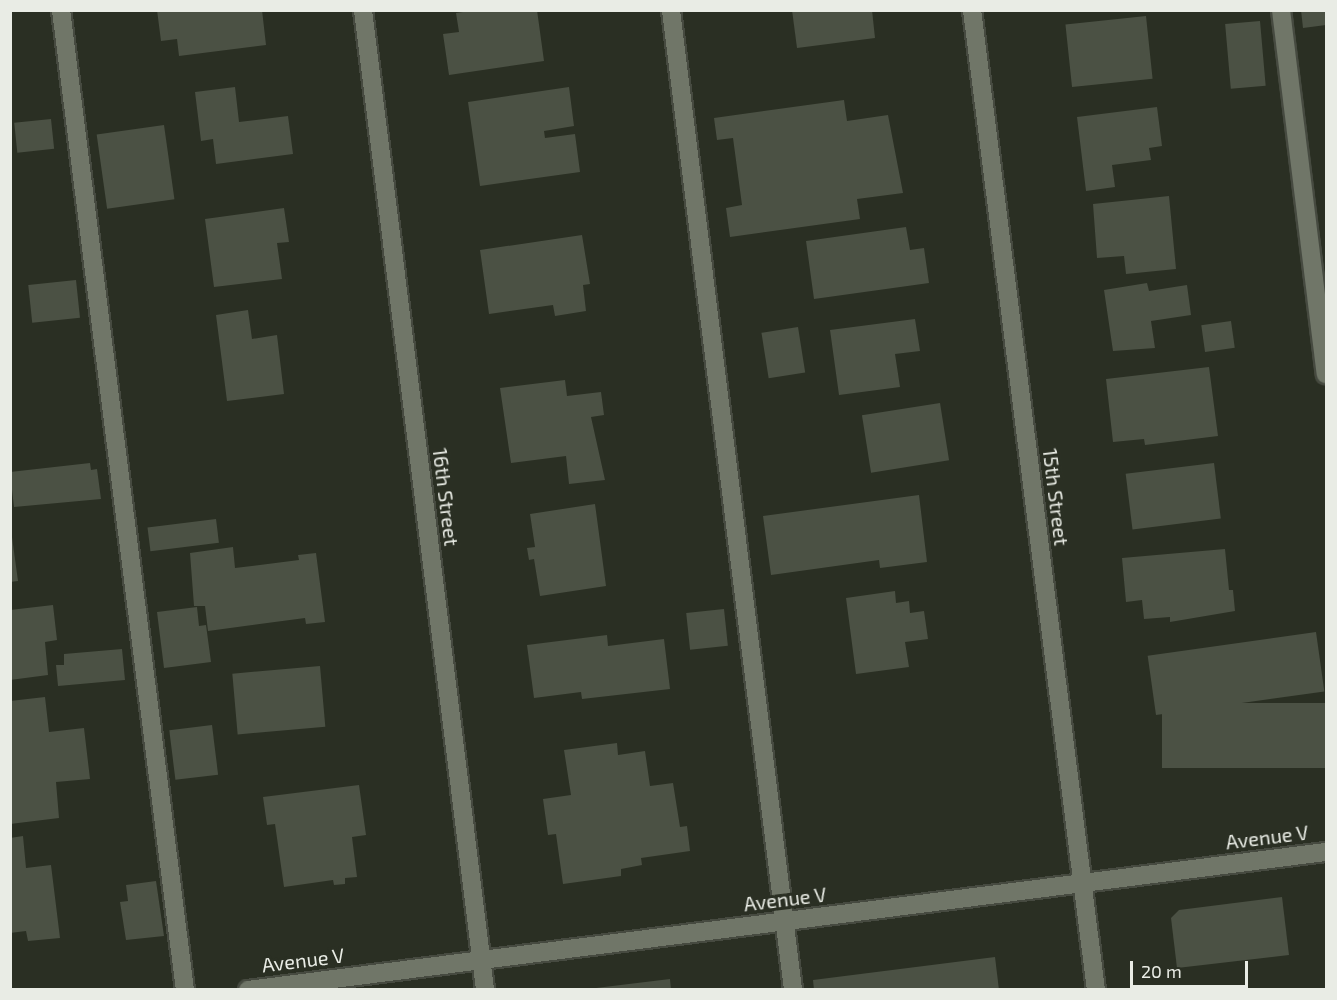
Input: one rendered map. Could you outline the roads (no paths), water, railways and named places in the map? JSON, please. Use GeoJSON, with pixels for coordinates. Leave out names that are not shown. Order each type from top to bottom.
{"type":"FeatureCollection","features":[{"type":"Feature","properties":{"kind":"street"},"geometry":{"type":"LineString","coordinates":[[61,10],[185,990]]}},
{"type":"Feature","properties":{"kind":"street","name":"16th Street"},"geometry":{"type":"LineString","coordinates":[[363,10],[485,990]]}},
{"type":"Feature","properties":{"kind":"street"},"geometry":{"type":"LineString","coordinates":[[671,10],[793,990]]}},
{"type":"Feature","properties":{"kind":"street","name":"15th Street"},"geometry":{"type":"LineString","coordinates":[[972,10],[1096,990]]}},
{"type":"Feature","properties":{"kind":"street"},"geometry":{"type":"LineString","coordinates":[[1281,10],[1326,374]]}},
{"type":"Feature","properties":{"kind":"street","name":"Avenue V"},"geometry":{"type":"LineString","coordinates":[[248,990],[1326,852]]}}]}
